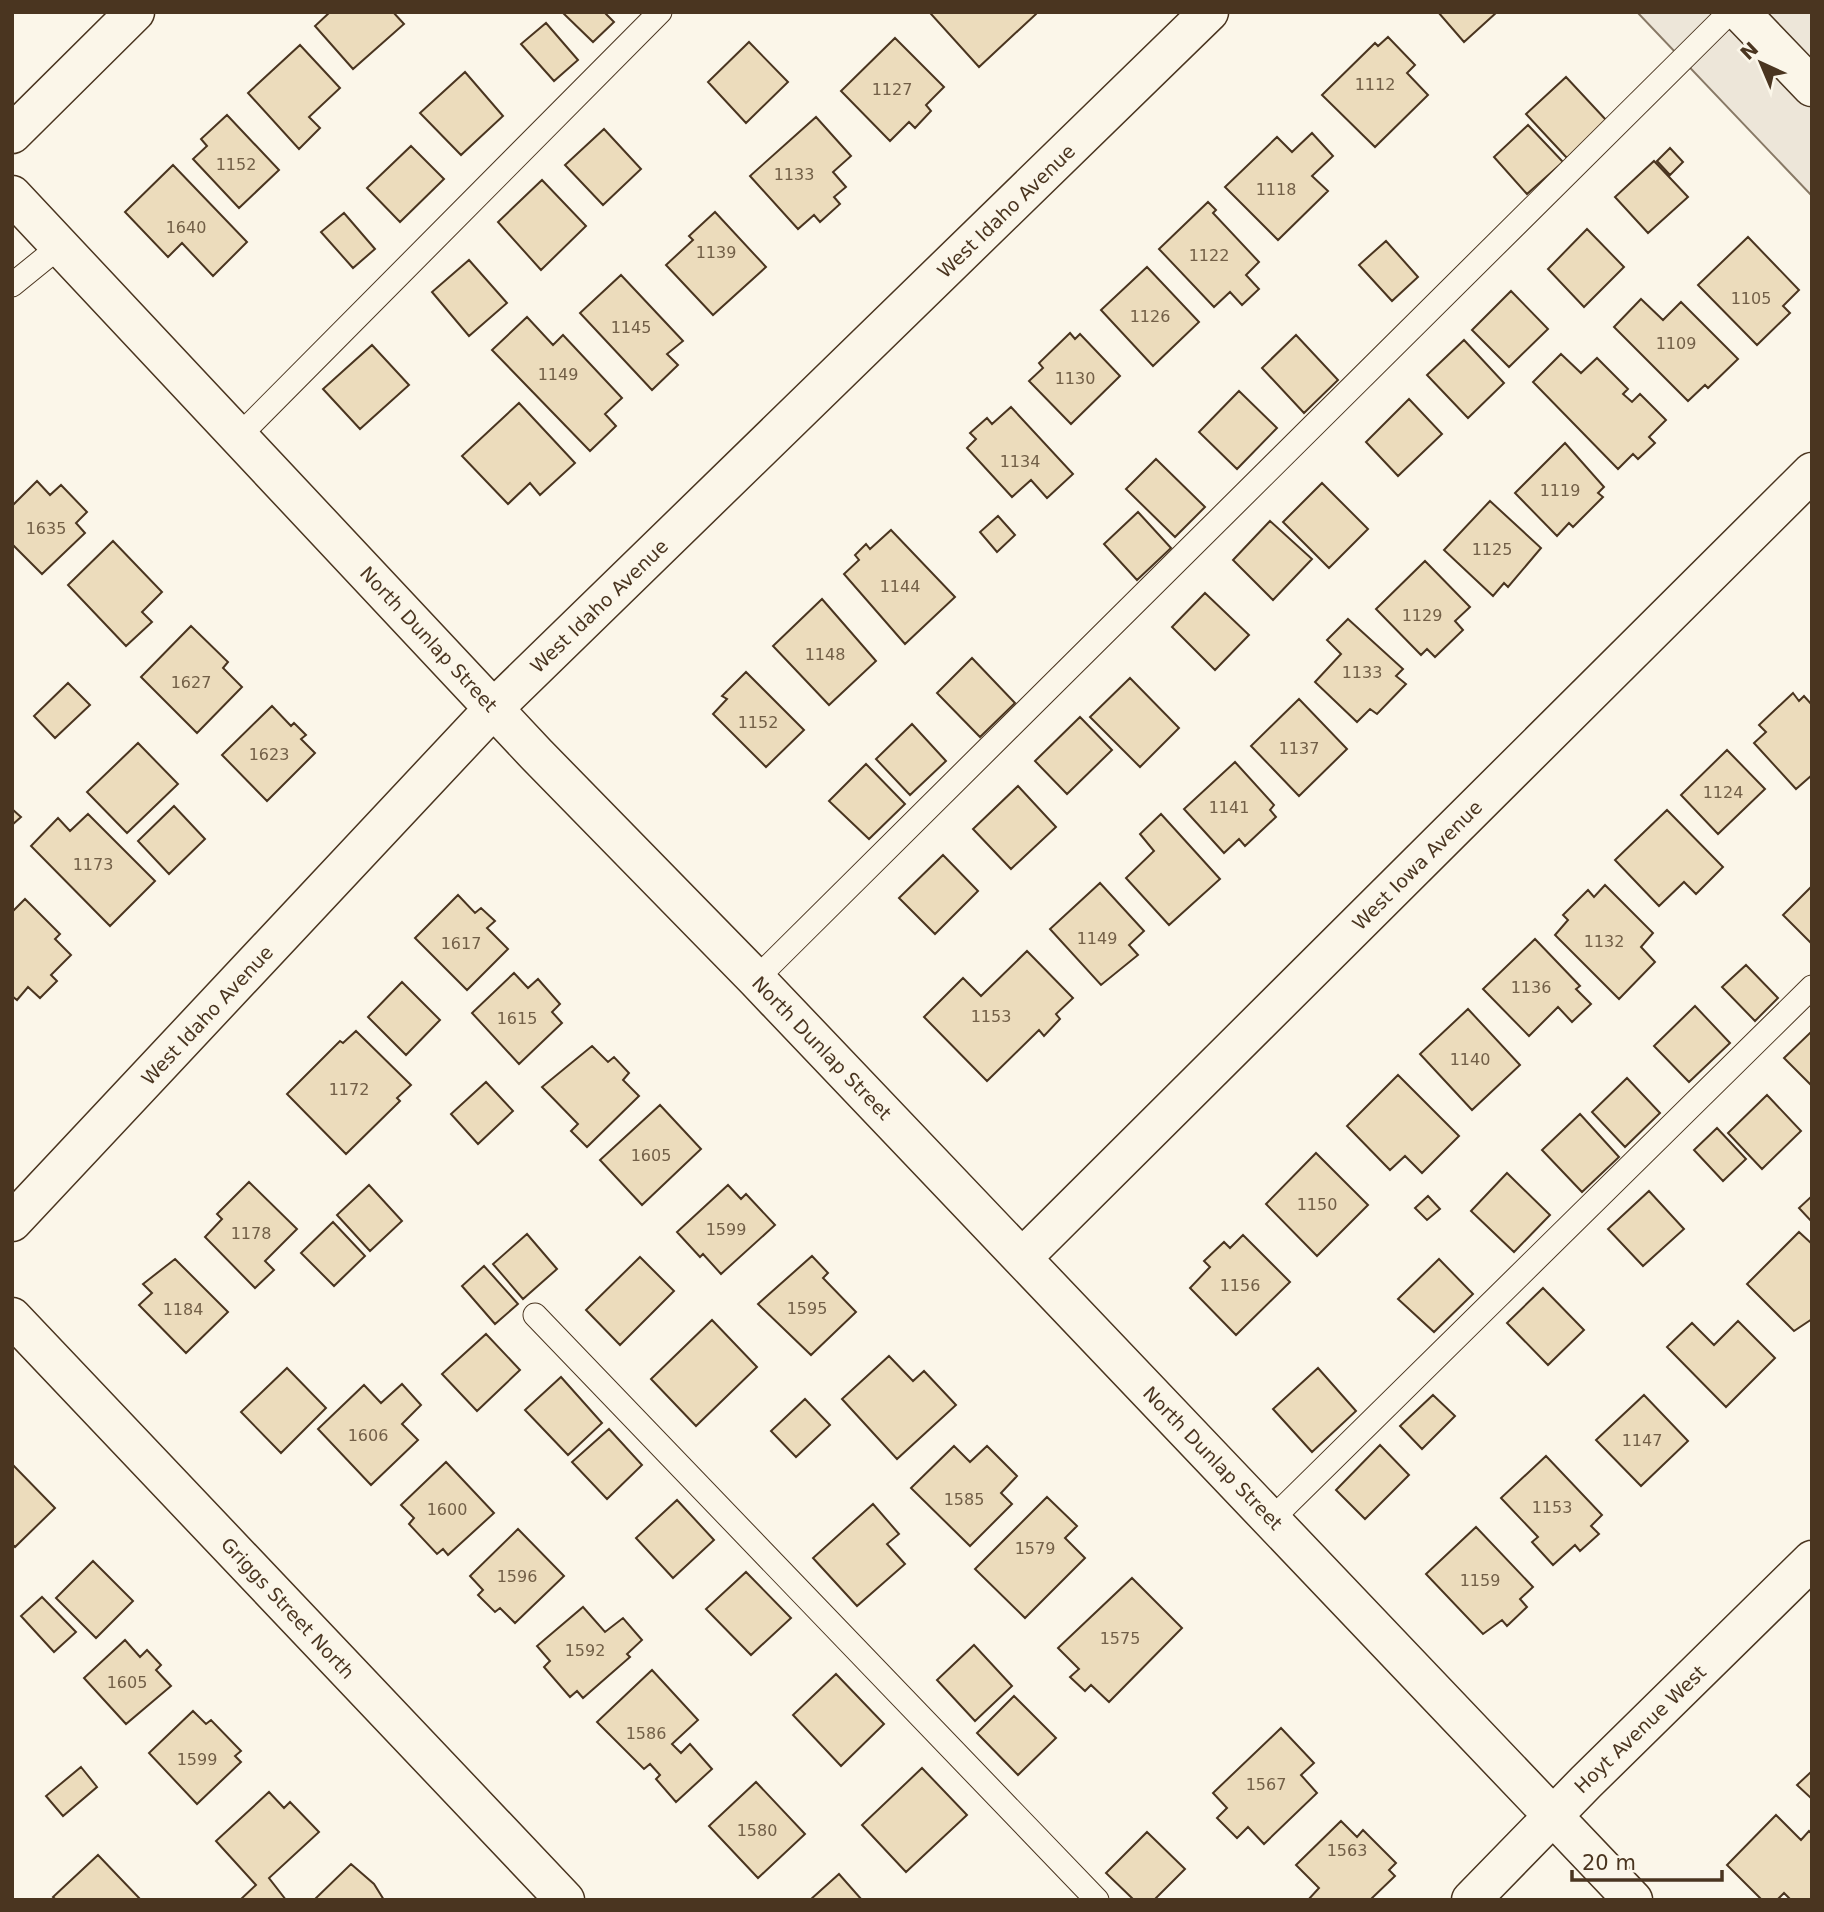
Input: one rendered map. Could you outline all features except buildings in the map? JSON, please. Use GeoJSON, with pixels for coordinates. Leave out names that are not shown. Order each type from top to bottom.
{"type":"FeatureCollection","features":[{"type":"Feature","properties":{"kind":"street"},"geometry":{"type":"LineString","coordinates":[[12,134],[135,12]]}},
{"type":"Feature","properties":{"kind":"street","name":"West Idaho Avenue"},"geometry":{"type":"LineString","coordinates":[[12,1222],[494,708],[1209,12]]}},
{"type":"Feature","properties":{"kind":"street"},"geometry":{"type":"LineString","coordinates":[[1740,12],[1812,87]]}},
{"type":"Feature","properties":{"kind":"street","name":"North Dunlap Street"},"geometry":{"type":"LineString","coordinates":[[12,195],[494,708],[1272,1519],[1551,1817],[1633,1900]]}},
{"type":"Feature","properties":{"kind":"street","name":"West Iowa Avenue"},"geometry":{"type":"LineString","coordinates":[[1022,1258],[1812,472]]}},
{"type":"Feature","properties":{"kind":"street","name":"Griggs Street North"},"geometry":{"type":"LineString","coordinates":[[12,1317],[565,1900]]}},
{"type":"Feature","properties":{"kind":"street","name":"Hoyt Avenue West"},"geometry":{"type":"LineString","coordinates":[[1471,1900],[1551,1817],[1812,1560]]}},
{"type":"Feature","properties":{"kind":"lane"},"geometry":{"type":"LineString","coordinates":[[240,435],[660,12]]}},
{"type":"Feature","properties":{"kind":"lane"},"geometry":{"type":"LineString","coordinates":[[756,979],[1730,12]]}},
{"type":"Feature","properties":{"kind":"lane"},"geometry":{"type":"LineString","coordinates":[[12,285],[60,246]]}},
{"type":"Feature","properties":{"kind":"lane"},"geometry":{"type":"LineString","coordinates":[[1272,1519],[1812,986]]}},
{"type":"Feature","properties":{"kind":"lane"},"geometry":{"type":"LineString","coordinates":[[535,1315],[1097,1900]]}},
{"type":"Feature","properties":{"kind":"shaded area"},"geometry":{"type":"Polygon","coordinates":[[[1637,12],[1812,12],[1812,196],[1637,12]]]}}]}
